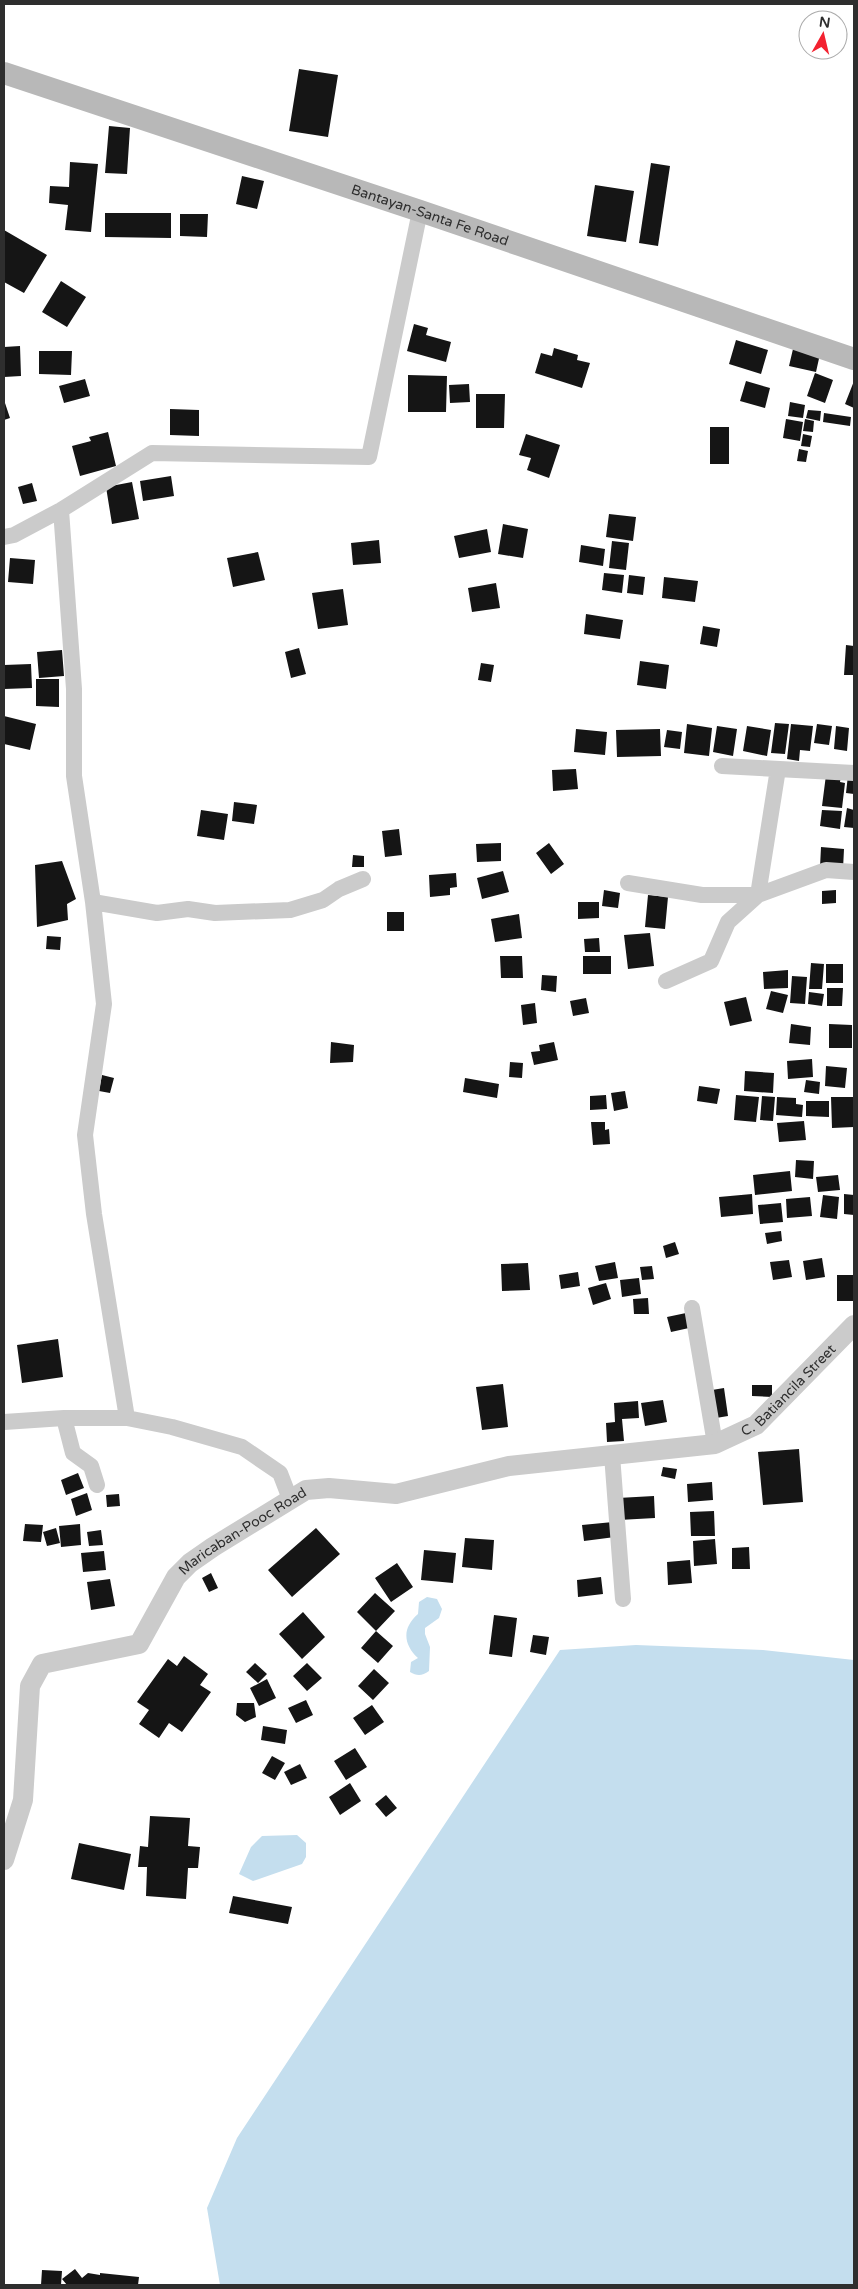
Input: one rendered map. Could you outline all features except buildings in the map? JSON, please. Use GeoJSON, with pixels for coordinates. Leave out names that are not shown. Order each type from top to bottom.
{"type":"FeatureCollection","features":[{"type":"Feature","properties":{"kind":"main road","name":"Bantayan-Santa Fe Road"},"geometry":{"type":"LineString","coordinates":[[4,73],[420,211],[854,359]]}},
{"type":"Feature","properties":{"kind":"street"},"geometry":{"type":"LineString","coordinates":[[4,536],[14,535],[61,510],[152,453],[369,457],[420,211]]}},
{"type":"Feature","properties":{"kind":"street"},"geometry":{"type":"LineString","coordinates":[[61,510],[74,689],[74,776],[93,902],[104,1004],[85,1135],[94,1214],[127,1418]]}},
{"type":"Feature","properties":{"kind":"street"},"geometry":{"type":"LineString","coordinates":[[722,766],[854,773]]}},
{"type":"Feature","properties":{"kind":"street"},"geometry":{"type":"LineString","coordinates":[[666,981],[711,961],[728,922],[758,895],[778,769]]}},
{"type":"Feature","properties":{"kind":"street"},"geometry":{"type":"LineString","coordinates":[[628,883],[702,895],[758,895],[826,870],[854,872]]}},
{"type":"Feature","properties":{"kind":"street"},"geometry":{"type":"LineString","coordinates":[[93,902],[157,913],[188,909],[215,914],[290,910],[323,900],[339,889],[363,879]]}},
{"type":"Feature","properties":{"kind":"street"},"geometry":{"type":"LineString","coordinates":[[692,1308],[715,1444]]}},
{"type":"Feature","properties":{"kind":"street","name":"C. Batiancila Street"},"geometry":{"type":"LineString","coordinates":[[715,1444],[756,1425],[854,1325]]}},
{"type":"Feature","properties":{"kind":"street"},"geometry":{"type":"LineString","coordinates":[[64,1418],[73,1453],[91,1466],[97,1485]]}},
{"type":"Feature","properties":{"kind":"street"},"geometry":{"type":"LineString","coordinates":[[4,1422],[64,1418],[127,1418],[172,1427],[242,1447],[280,1473],[290,1499]]}},
{"type":"Feature","properties":{"kind":"street","name":"Maricaban-Pooc Road"},"geometry":{"type":"LineString","coordinates":[[4,1860],[23,1800],[30,1686],[42,1664],[139,1644],[176,1577],[213,1546],[290,1499],[306,1490],[329,1488],[396,1494],[509,1466],[715,1444]]}},
{"type":"Feature","properties":{"kind":"street"},"geometry":{"type":"LineString","coordinates":[[612,1455],[623,1599]]}},
{"type":"Feature","properties":{"kind":"water"},"geometry":{"type":"Polygon","coordinates":[[[427,1597],[437,1599],[442,1609],[439,1618],[425,1628],[425,1634],[430,1647],[429,1671],[422,1675],[417,1675],[410,1672],[411,1662],[418,1658],[409,1647],[406,1636],[409,1625],[418,1614],[419,1602],[427,1597]]]}},
{"type":"Feature","properties":{"kind":"water"},"geometry":{"type":"Polygon","coordinates":[[[636,1645],[763,1650],[854,1660],[854,2285],[220,2285],[207,2208],[237,2138],[560,1650],[636,1645]]]}},
{"type":"Feature","properties":{"kind":"water"},"geometry":{"type":"Polygon","coordinates":[[[297,1835],[306,1843],[306,1857],[302,1864],[253,1881],[239,1874],[251,1847],[262,1836],[297,1835]]]}}]}
